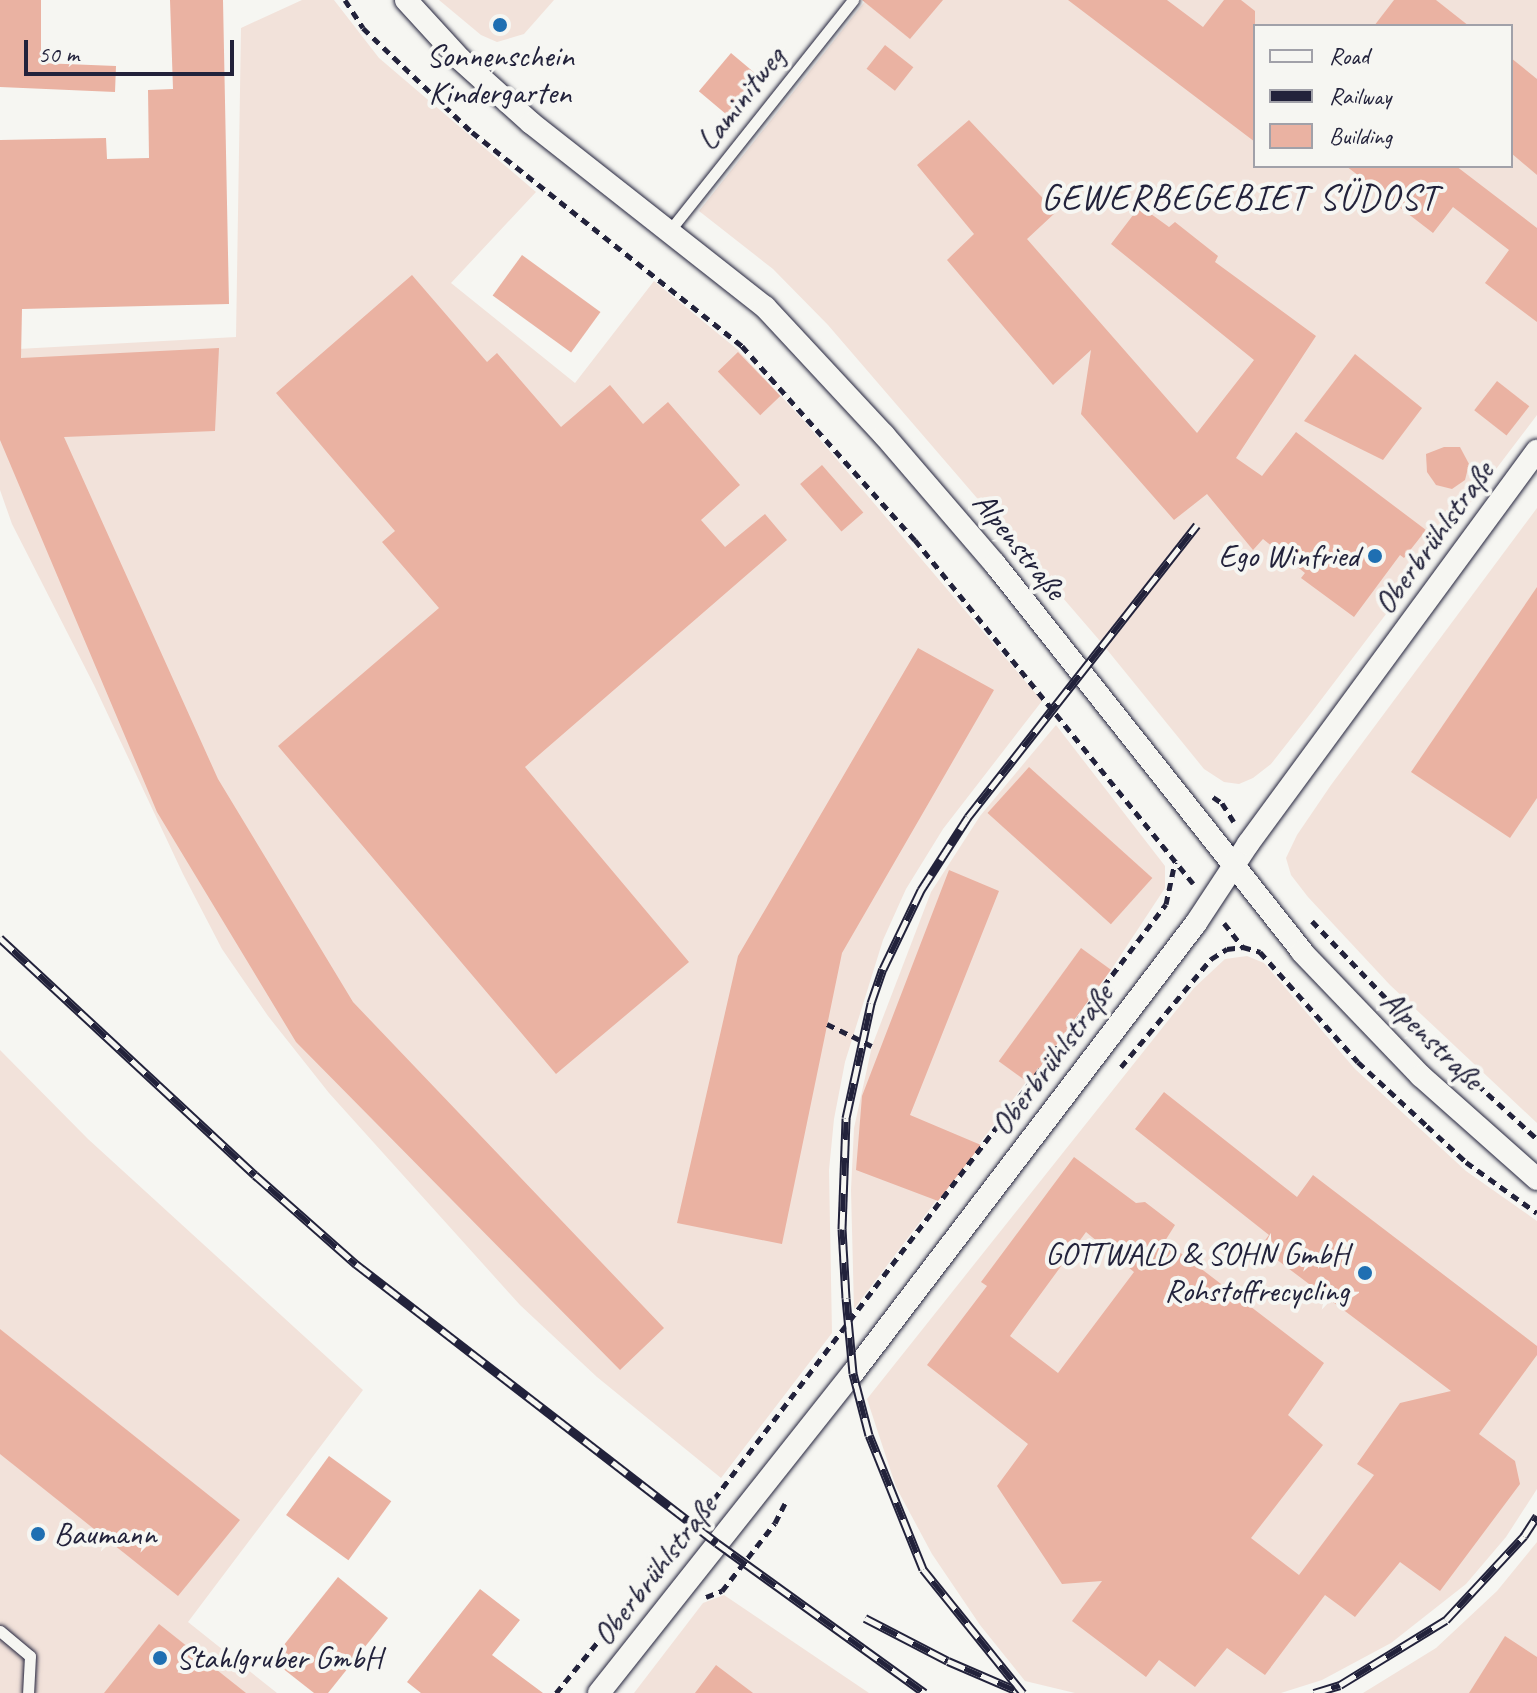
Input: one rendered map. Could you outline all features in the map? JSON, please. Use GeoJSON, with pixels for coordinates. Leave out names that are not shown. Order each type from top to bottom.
{"type":"FeatureCollection","features":[{"type":"Feature","properties":{"kind":"street","name":"Alpenstraße"},"geometry":{"type":"LineString","coordinates":[[406,0],[460,59],[510,105],[765,307],[884,435],[995,564],[1293,942],[1358,1014],[1456,1108],[1537,1179]]}},
{"type":"Feature","properties":{"kind":"street","name":"Oberbrühlstraße"},"geometry":{"type":"LineString","coordinates":[[599,1693],[948,1251],[1196,923],[1233,867],[1537,451]]}},
{"type":"Feature","properties":{"kind":"lane","name":"Laminitweg"},"geometry":{"type":"LineString","coordinates":[[670,230],[853,0]]}},
{"type":"Feature","properties":{"kind":"lane"},"geometry":{"type":"LineString","coordinates":[[0,1631],[30,1656],[28,1693]]}},
{"type":"Feature","properties":{"kind":"path"},"geometry":{"type":"LineString","coordinates":[[345,0],[363,28],[472,132],[742,346],[915,540],[1176,861],[1166,904],[1148,929],[714,1499],[556,1693]]}},
{"type":"Feature","properties":{"kind":"path","name":"Alpenstraße"},"geometry":{"type":"LineString","coordinates":[[1308,916],[1405,1018],[1537,1139]]}},
{"type":"Feature","properties":{"kind":"path","name":"Alpenstraße"},"geometry":{"type":"LineString","coordinates":[[1243,947],[1260,952],[1358,1062],[1445,1143],[1537,1213]]}},
{"type":"Feature","properties":{"kind":"path"},"geometry":{"type":"LineString","coordinates":[[827,1024],[872,1046]]}},
{"type":"Feature","properties":{"kind":"shaded area"},"geometry":{"type":"Polygon","coordinates":[[[302,0],[334,0],[379,58],[536,192],[451,283],[575,383],[654,281],[738,350],[805,422],[1042,701],[943,829],[906,889],[883,940],[845,1062],[834,1119],[829,1170],[832,1333],[721,1478],[597,1377],[520,1305],[329,1093],[268,1016],[222,949],[183,874],[94,685],[12,524],[0,490],[0,350],[236,337],[241,28],[302,0]]]}},
{"type":"Feature","properties":{"kind":"shaded area","name":"Sonnenschein Kindergarten"},"geometry":{"type":"Polygon","coordinates":[[[439,0],[554,0],[524,34],[497,42],[481,35],[439,0]]]}},
{"type":"Feature","properties":{"kind":"shaded area"},"geometry":{"type":"Polygon","coordinates":[[[866,0],[1537,0],[1537,415],[1271,764],[1239,784],[1224,782],[1204,769],[1100,641],[828,325],[773,269],[699,211],[866,0]]]}},
{"type":"Feature","properties":{"kind":"shaded area"},"geometry":{"type":"Polygon","coordinates":[[[1537,508],[1537,1123],[1390,985],[1308,897],[1291,875],[1286,858],[1297,835],[1331,785],[1537,508]]]}},
{"type":"Feature","properties":{"kind":"shaded area"},"geometry":{"type":"Polygon","coordinates":[[[1056,725],[1165,866],[1165,888],[1111,970],[854,1309],[851,1190],[854,1128],[872,1046],[931,892],[980,816],[1056,725]]]}},
{"type":"Feature","properties":{"kind":"shaded area"},"geometry":{"type":"Polygon","coordinates":[[[1247,956],[1264,963],[1355,1069],[1466,1171],[1537,1221],[1537,1489],[1506,1537],[1466,1584],[1391,1643],[1322,1680],[1281,1693],[1075,1693],[1025,1681],[980,1625],[932,1554],[896,1487],[867,1399],[1194,988],[1225,959],[1247,956]]]}},
{"type":"Feature","properties":{"kind":"shaded area"},"geometry":{"type":"Polygon","coordinates":[[[0,1050],[88,1139],[363,1390],[188,1622],[277,1693],[0,1693],[0,1050]]]}},
{"type":"Feature","properties":{"kind":"shaded area"},"geometry":{"type":"Polygon","coordinates":[[[1537,1542],[1537,1693],[1363,1693],[1436,1648],[1497,1591],[1537,1542]]]}},
{"type":"Feature","properties":{"kind":"shaded area"},"geometry":{"type":"Polygon","coordinates":[[[724,1595],[869,1693],[634,1693],[703,1603],[724,1595]]]}},
{"type":"Feature","properties":{"kind":"building"},"geometry":{"type":"Polygon","coordinates":[[[0,0],[41,0],[41,63],[116,66],[115,92],[0,87],[0,0]]]}},
{"type":"Feature","properties":{"kind":"building"},"geometry":{"type":"Polygon","coordinates":[[[170,0],[223,0],[229,304],[22,309],[21,358],[219,348],[215,431],[64,437],[218,779],[353,1002],[664,1328],[620,1370],[296,1042],[157,812],[0,440],[0,140],[106,138],[107,159],[149,158],[148,90],[173,89],[170,0]]]}},
{"type":"Feature","properties":{"kind":"building"},"geometry":{"type":"Polygon","coordinates":[[[862,0],[943,0],[910,39],[862,0]]]}},
{"type":"Feature","properties":{"kind":"building"},"geometry":{"type":"Polygon","coordinates":[[[1068,0],[1167,0],[1203,27],[1224,0],[1241,0],[1255,11],[1253,140],[1068,0]]]}},
{"type":"Feature","properties":{"kind":"building"},"geometry":{"type":"Polygon","coordinates":[[[1394,0],[1436,0],[1466,24],[1376,24],[1394,0]]]}},
{"type":"Feature","properties":{"kind":"building"},"geometry":{"type":"Polygon","coordinates":[[[885,45],[913,67],[895,91],[867,69],[885,45]]]}},
{"type":"Feature","properties":{"kind":"building"},"geometry":{"type":"Polygon","coordinates":[[[731,53],[765,82],[733,120],[699,91],[731,53]]]}},
{"type":"Feature","properties":{"kind":"building"},"geometry":{"type":"Polygon","coordinates":[[[1513,60],[1537,79],[1537,175],[1513,155],[1513,60]]]}},
{"type":"Feature","properties":{"kind":"building"},"geometry":{"type":"Polygon","coordinates":[[[969,120],[1056,212],[1027,239],[1197,433],[1254,360],[1111,244],[1140,206],[1169,227],[1175,222],[1218,256],[1215,262],[1316,336],[1236,458],[1262,476],[1296,432],[1426,530],[1404,558],[1400,555],[1354,617],[1301,578],[1305,573],[1263,539],[1253,550],[1207,494],[1174,520],[1081,414],[1091,350],[1053,385],[947,260],[974,234],[917,165],[969,120]]]}},
{"type":"Feature","properties":{"kind":"building"},"geometry":{"type":"Polygon","coordinates":[[[1349,168],[1459,168],[1537,228],[1537,322],[1485,283],[1509,250],[1453,207],[1433,233],[1349,168]]]}},
{"type":"Feature","properties":{"kind":"building"},"geometry":{"type":"Polygon","coordinates":[[[522,255],[600,312],[571,352],[493,295],[522,255]]]}},
{"type":"Feature","properties":{"kind":"building"},"geometry":{"type":"Polygon","coordinates":[[[412,275],[487,362],[497,353],[561,427],[610,385],[643,424],[668,402],[740,485],[701,520],[725,547],[765,514],[787,540],[525,767],[689,962],[556,1074],[278,746],[439,608],[382,542],[395,531],[276,393],[412,275]]]}},
{"type":"Feature","properties":{"kind":"building"},"geometry":{"type":"Polygon","coordinates":[[[738,352],[780,396],[760,415],[718,371],[738,352]]]}},
{"type":"Feature","properties":{"kind":"building"},"geometry":{"type":"Polygon","coordinates":[[[1355,354],[1422,408],[1383,460],[1304,421],[1355,354]]]}},
{"type":"Feature","properties":{"kind":"building"},"geometry":{"type":"Polygon","coordinates":[[[1497,381],[1529,406],[1507,435],[1474,410],[1497,381]]]}},
{"type":"Feature","properties":{"kind":"building"},"geometry":{"type":"Polygon","coordinates":[[[1444,447],[1460,447],[1469,464],[1465,480],[1452,489],[1436,485],[1427,472],[1426,454],[1444,447]]]}},
{"type":"Feature","properties":{"kind":"building"},"geometry":{"type":"Polygon","coordinates":[[[822,465],[863,513],[841,532],[800,484],[822,465]]]}},
{"type":"Feature","properties":{"kind":"building"},"geometry":{"type":"Polygon","coordinates":[[[1537,587],[1537,798],[1510,838],[1411,772],[1537,587]]]}},
{"type":"Feature","properties":{"kind":"building"},"geometry":{"type":"Polygon","coordinates":[[[918,648],[994,690],[842,953],[782,1244],[677,1223],[738,956],[918,648]]]}},
{"type":"Feature","properties":{"kind":"building"},"geometry":{"type":"Polygon","coordinates":[[[1029,767],[1152,878],[1111,924],[988,813],[1029,767]]]}},
{"type":"Feature","properties":{"kind":"building"},"geometry":{"type":"Polygon","coordinates":[[[949,870],[999,891],[910,1115],[981,1145],[938,1201],[856,1170],[862,1096],[949,870]]]}},
{"type":"Feature","properties":{"kind":"building"},"geometry":{"type":"Polygon","coordinates":[[[1081,948],[1111,970],[1029,1083],[999,1061],[1081,948]]]}},
{"type":"Feature","properties":{"kind":"building"},"geometry":{"type":"Polygon","coordinates":[[[1164,1092],[1297,1197],[1313,1175],[1537,1346],[1537,1355],[1479,1434],[1515,1461],[1520,1484],[1440,1591],[1400,1562],[1355,1617],[1325,1595],[1265,1675],[1227,1648],[1195,1687],[1159,1660],[1146,1677],[1072,1621],[1102,1581],[1062,1584],[997,1486],[1028,1444],[927,1365],[987,1286],[981,1282],[1074,1157],[1136,1203],[1145,1202],[1175,1225],[1165,1241],[1324,1363],[1288,1415],[1323,1445],[1251,1538],[1299,1575],[1374,1475],[1357,1464],[1400,1403],[1451,1391],[1260,1247],[1269,1235],[1135,1129],[1164,1092]],[[1086,1232],[1010,1336],[1058,1373],[1134,1272],[1086,1232]]]}},
{"type":"Feature","properties":{"kind":"building"},"geometry":{"type":"Polygon","coordinates":[[[0,1329],[240,1520],[178,1596],[0,1454],[0,1329]]]}},
{"type":"Feature","properties":{"kind":"building"},"geometry":{"type":"Polygon","coordinates":[[[329,1456],[391,1501],[348,1560],[286,1515],[329,1456]]]}},
{"type":"Feature","properties":{"kind":"building"},"geometry":{"type":"Polygon","coordinates":[[[338,1577],[388,1618],[328,1693],[314,1693],[272,1660],[338,1577]]]}},
{"type":"Feature","properties":{"kind":"building"},"geometry":{"type":"Polygon","coordinates":[[[480,1589],[520,1620],[492,1655],[543,1693],[421,1693],[407,1682],[480,1589]]]}},
{"type":"Feature","properties":{"kind":"building"},"geometry":{"type":"Polygon","coordinates":[[[159,1624],[246,1693],[104,1693],[159,1624]]]}},
{"type":"Feature","properties":{"kind":"building"},"geometry":{"type":"Polygon","coordinates":[[[1505,1636],[1537,1657],[1537,1693],[1469,1693],[1505,1636]]]}},
{"type":"Feature","properties":{"kind":"building"},"geometry":{"type":"Polygon","coordinates":[[[716,1665],[753,1693],[695,1693],[716,1665]]]}},
{"type":"Feature","properties":{"kind":"railway"},"geometry":{"type":"LineString","coordinates":[[1023,1693],[923,1569],[869,1435],[853,1373],[846,1298],[842,1229],[846,1118],[871,1003],[883,969],[921,890],[968,817],[1197,525]]}},
{"type":"Feature","properties":{"kind":"railway"},"geometry":{"type":"LineString","coordinates":[[0,938],[255,1175],[356,1264],[717,1543],[925,1693]]}},
{"type":"Feature","properties":{"kind":"railway"},"geometry":{"type":"LineString","coordinates":[[1314,1693],[1340,1685],[1446,1620],[1524,1536],[1537,1516]]}},
{"type":"Feature","properties":{"kind":"railway"},"geometry":{"type":"LineString","coordinates":[[865,1618],[948,1661],[1020,1692]]}},
{"type":"Feature","properties":{"kind":"place","name":"Sonnenschein Kindergarten"},"geometry":{"type":"Point","coordinates":[500,25]}},
{"type":"Feature","properties":{"kind":"place","name":"Ego Winfried"},"geometry":{"type":"Point","coordinates":[1375,556]}},
{"type":"Feature","properties":{"kind":"place","name":"GOTTWALD & SOHN GmbH Rohstoffrecycling"},"geometry":{"type":"Point","coordinates":[1365,1273]}},
{"type":"Feature","properties":{"kind":"place","name":"Baumann"},"geometry":{"type":"Point","coordinates":[38,1534]}},
{"type":"Feature","properties":{"kind":"place","name":"Stahlgruber GmbH"},"geometry":{"type":"Point","coordinates":[160,1658]}},
{"type":"Feature","properties":{"kind":"district","name":"GEWERBEGEBIET SÜDOST"},"geometry":{"type":"Point","coordinates":[1240,198]}}]}
